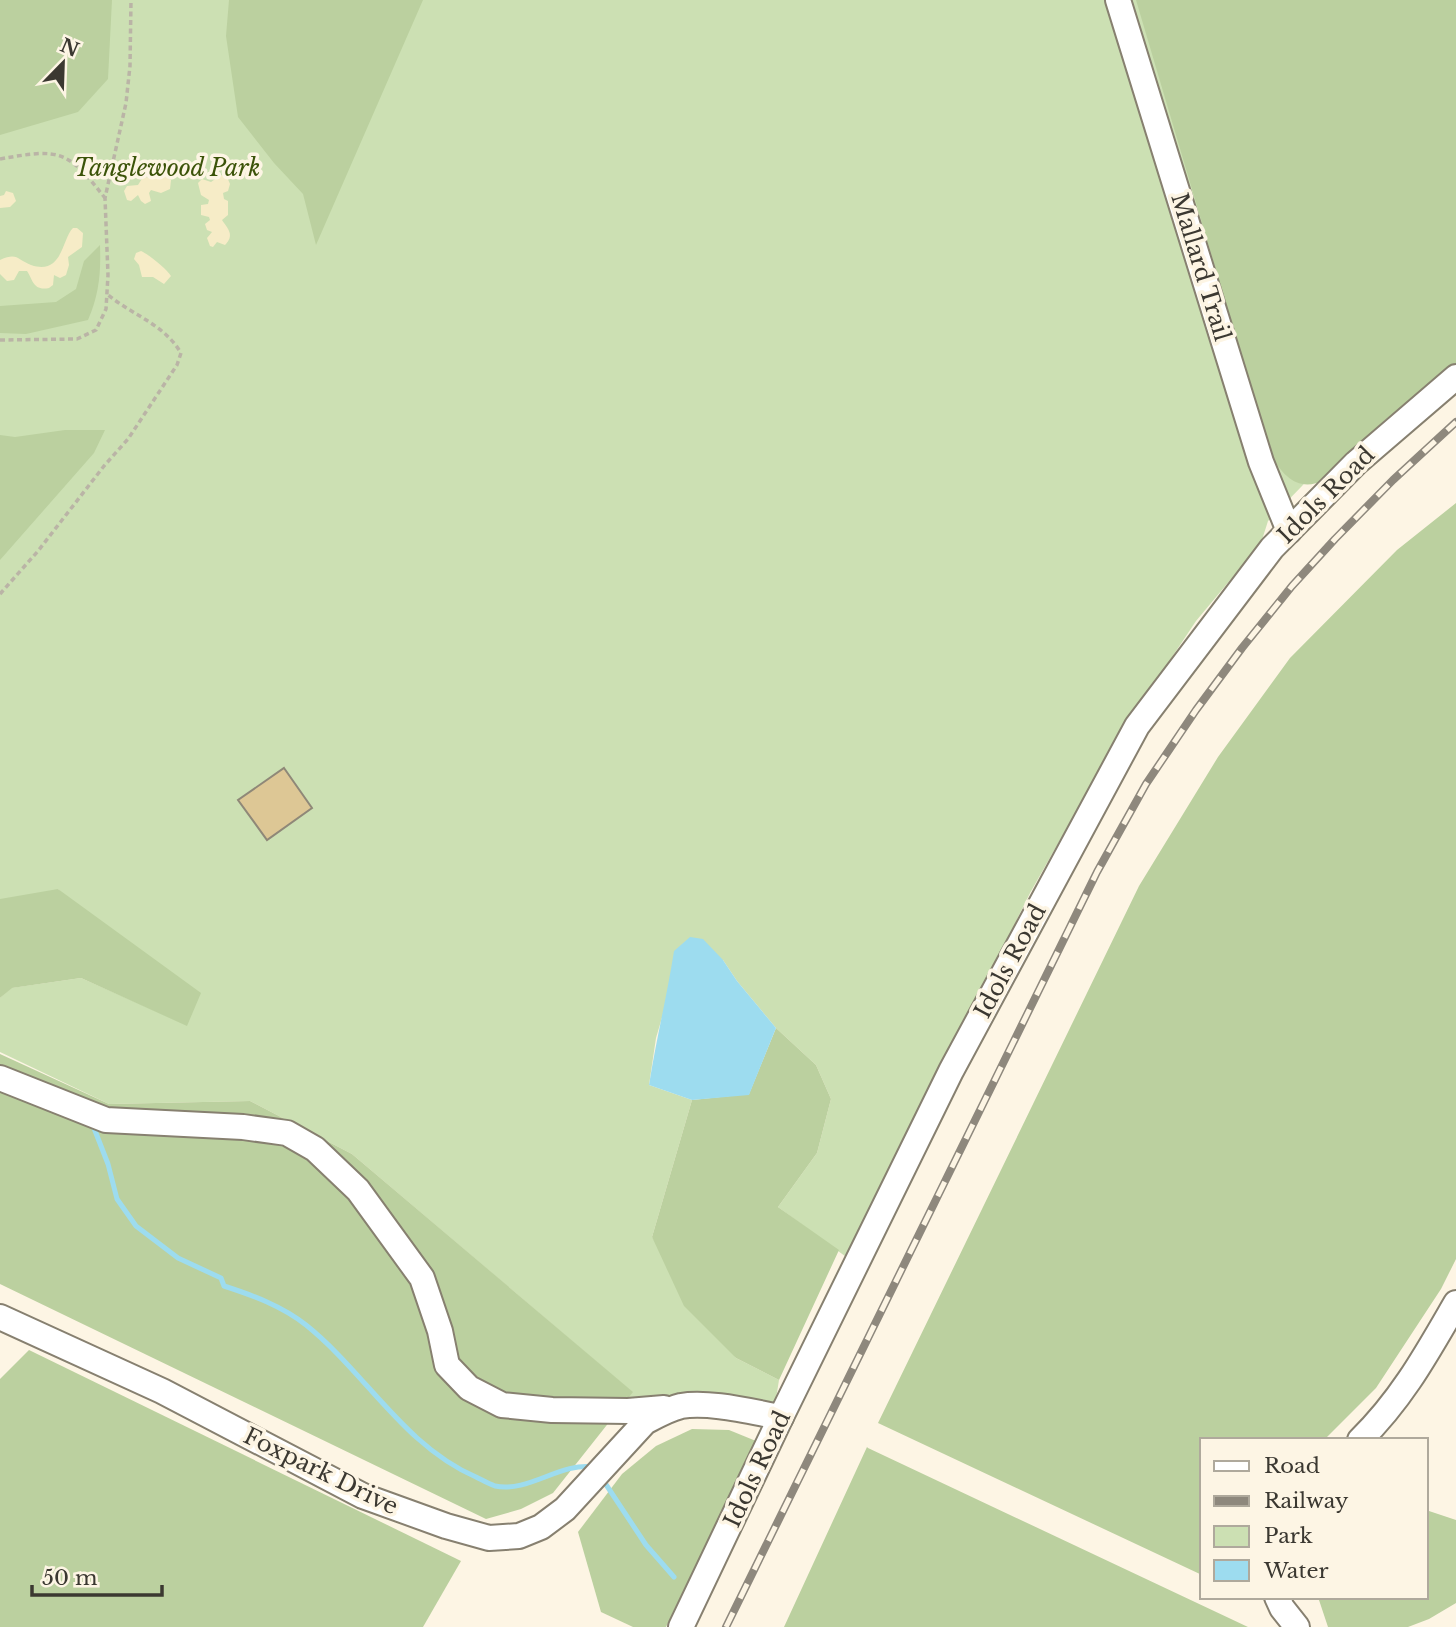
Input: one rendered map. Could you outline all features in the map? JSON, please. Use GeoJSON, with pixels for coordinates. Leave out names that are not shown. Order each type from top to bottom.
{"type":"FeatureCollection","features":[{"type":"Feature","properties":{"kind":"street","name":"Mallard Trail"},"geometry":{"type":"LineString","coordinates":[[1118,0],[1261,462],[1289,531]]}},
{"type":"Feature","properties":{"kind":"street","name":"Idols Road"},"geometry":{"type":"LineString","coordinates":[[681,1627],[951,1071],[1137,726],[1272,548],[1356,463],[1456,377]]}},
{"type":"Feature","properties":{"kind":"street"},"geometry":{"type":"LineString","coordinates":[[0,1078],[106,1120],[158,1125],[243,1127],[287,1133],[315,1149],[358,1190],[422,1278],[440,1331],[447,1365],[469,1388],[502,1405],[552,1410],[628,1411],[682,1406]]}},
{"type":"Feature","properties":{"kind":"street"},"geometry":{"type":"LineString","coordinates":[[1362,1438],[1412,1379],[1456,1303]]}},
{"type":"Feature","properties":{"kind":"street","name":"Foxpark Drive"},"geometry":{"type":"LineString","coordinates":[[0,1317],[162,1391],[363,1496],[446,1526],[489,1538],[519,1536],[541,1527],[565,1509],[645,1422],[682,1406],[728,1407],[781,1417]]}},
{"type":"Feature","properties":{"kind":"street"},"geometry":{"type":"LineString","coordinates":[[1278,1599],[1297,1627]]}},
{"type":"Feature","properties":{"kind":"path"},"geometry":{"type":"LineString","coordinates":[[0,340],[77,339],[96,330],[106,309],[104,198],[126,103],[130,66],[131,0]]}},
{"type":"Feature","properties":{"kind":"path"},"geometry":{"type":"LineString","coordinates":[[0,159],[54,154],[69,159],[87,174],[104,198]]}},
{"type":"Feature","properties":{"kind":"path"},"geometry":{"type":"LineString","coordinates":[[0,594],[128,439],[177,365],[181,353],[171,336],[124,308],[107,294]]}},
{"type":"Feature","properties":{"kind":"green space","name":"Tanglewood Park"},"geometry":{"type":"Polygon","coordinates":[[[0,0],[1456,0],[1336,451],[1268,521],[1261,543],[1196,621],[1116,741],[1030,893],[849,1259],[778,1207],[817,1153],[831,1099],[816,1065],[776,1028],[723,960],[666,1004],[656,1038],[649,1085],[692,1100],[652,1237],[736,1358],[779,1380],[775,1405],[626,1400],[632,1392],[352,1154],[250,1101],[109,1104],[0,1052],[0,998],[11,988],[81,978],[187,1025],[58,889],[0,972],[0,0]]]}},
{"type":"Feature","properties":{"kind":"green space"},"geometry":{"type":"Polygon","coordinates":[[[0,0],[112,0],[108,79],[78,112],[0,135],[0,0]]]}},
{"type":"Feature","properties":{"kind":"green space"},"geometry":{"type":"Polygon","coordinates":[[[229,0],[423,0],[316,245],[303,194],[274,163],[238,117],[226,36],[229,0]]]}},
{"type":"Feature","properties":{"kind":"green space"},"geometry":{"type":"Polygon","coordinates":[[[1136,0],[1456,0],[1456,363],[1385,420],[1325,480],[1308,484],[1294,481],[1271,456],[1136,0]]]}},
{"type":"Feature","properties":{"kind":"green space"},"geometry":{"type":"Polygon","coordinates":[[[100,245],[98,284],[88,320],[26,334],[0,333],[0,306],[56,302],[76,289],[84,261],[100,245]]]}},
{"type":"Feature","properties":{"kind":"green space"},"geometry":{"type":"Polygon","coordinates":[[[65,430],[105,430],[94,453],[0,560],[0,435],[15,437],[65,430]]]}},
{"type":"Feature","properties":{"kind":"green space"},"geometry":{"type":"Polygon","coordinates":[[[1456,503],[1456,1259],[1441,1289],[1376,1388],[1326,1438],[1200,1438],[1200,1574],[878,1423],[1139,886],[1218,757],[1290,658],[1397,550],[1456,503]]]}},
{"type":"Feature","properties":{"kind":"green space"},"geometry":{"type":"Polygon","coordinates":[[[58,889],[201,993],[187,1026],[81,978],[12,988],[0,998],[0,899],[58,889]]]}},
{"type":"Feature","properties":{"kind":"green space"},"geometry":{"type":"Polygon","coordinates":[[[776,1028],[816,1065],[831,1099],[817,1153],[778,1207],[839,1250],[779,1380],[736,1358],[684,1306],[652,1237],[692,1100],[749,1094],[776,1028]]]}},
{"type":"Feature","properties":{"kind":"green space"},"geometry":{"type":"Polygon","coordinates":[[[0,1054],[109,1104],[250,1101],[352,1154],[633,1392],[553,1493],[521,1509],[486,1519],[0,1284],[0,1054]]]}},
{"type":"Feature","properties":{"kind":"green space"},"geometry":{"type":"Polygon","coordinates":[[[29,1350],[461,1561],[423,1627],[0,1627],[0,1379],[29,1350]]]}},
{"type":"Feature","properties":{"kind":"green space"},"geometry":{"type":"Polygon","coordinates":[[[692,1429],[729,1430],[756,1441],[666,1627],[633,1627],[601,1612],[578,1532],[622,1474],[656,1446],[692,1429]]]}},
{"type":"Feature","properties":{"kind":"green space"},"geometry":{"type":"Polygon","coordinates":[[[868,1448],[1248,1627],[784,1627],[868,1448]]]}},
{"type":"Feature","properties":{"kind":"green space"},"geometry":{"type":"Polygon","coordinates":[[[1428,1511],[1456,1520],[1456,1603],[1429,1619],[1408,1627],[1328,1627],[1319,1599],[1428,1599],[1428,1511]]]}},
{"type":"Feature","properties":{"kind":"sand"},"geometry":{"type":"Polygon","coordinates":[[[162,173],[171,180],[170,189],[161,193],[151,190],[151,201],[145,204],[138,195],[131,201],[127,200],[124,191],[127,186],[138,185],[143,177],[154,178],[162,173]]]}},
{"type":"Feature","properties":{"kind":"sand"},"geometry":{"type":"Polygon","coordinates":[[[221,175],[227,177],[230,184],[228,191],[223,193],[224,199],[228,201],[228,215],[222,220],[230,238],[225,245],[217,242],[213,247],[207,238],[212,232],[207,230],[205,224],[210,220],[209,217],[201,215],[201,205],[208,204],[209,200],[201,195],[198,183],[202,179],[211,182],[221,175]]]}},
{"type":"Feature","properties":{"kind":"sand"},"geometry":{"type":"Polygon","coordinates":[[[6,191],[13,193],[16,201],[10,207],[0,208],[0,196],[6,191]]]}},
{"type":"Feature","properties":{"kind":"sand"},"geometry":{"type":"Polygon","coordinates":[[[73,228],[83,233],[82,247],[68,257],[66,275],[60,278],[54,275],[53,285],[49,288],[37,286],[27,271],[19,271],[14,280],[7,281],[0,274],[0,260],[10,257],[31,265],[50,265],[60,254],[73,228]]]}},
{"type":"Feature","properties":{"kind":"sand"},"geometry":{"type":"Polygon","coordinates":[[[141,251],[171,276],[164,284],[153,277],[142,277],[139,265],[134,259],[136,253],[141,251]]]}},
{"type":"Feature","properties":{"kind":"water"},"geometry":{"type":"Polygon","coordinates":[[[690,937],[703,939],[723,960],[776,1028],[749,1095],[692,1100],[649,1085],[674,951],[690,937]]]}},
{"type":"Feature","properties":{"kind":"building"},"geometry":{"type":"Polygon","coordinates":[[[284,768],[312,808],[267,840],[238,800],[284,768]]]}},
{"type":"Feature","properties":{"kind":"waterway"},"geometry":{"type":"LineString","coordinates":[[92,1123],[108,1164],[117,1199],[136,1226],[178,1258],[221,1278],[224,1286],[256,1297],[297,1318],[347,1364],[406,1428],[450,1463],[495,1486],[508,1487],[569,1469],[594,1467]]}},
{"type":"Feature","properties":{"kind":"waterway"},"geometry":{"type":"LineString","coordinates":[[605,1483],[646,1545],[674,1577]]}},
{"type":"Feature","properties":{"kind":"railway"},"geometry":{"type":"LineString","coordinates":[[726,1627],[1097,872],[1146,784],[1196,710],[1292,586],[1393,480],[1456,422]]}}]}
